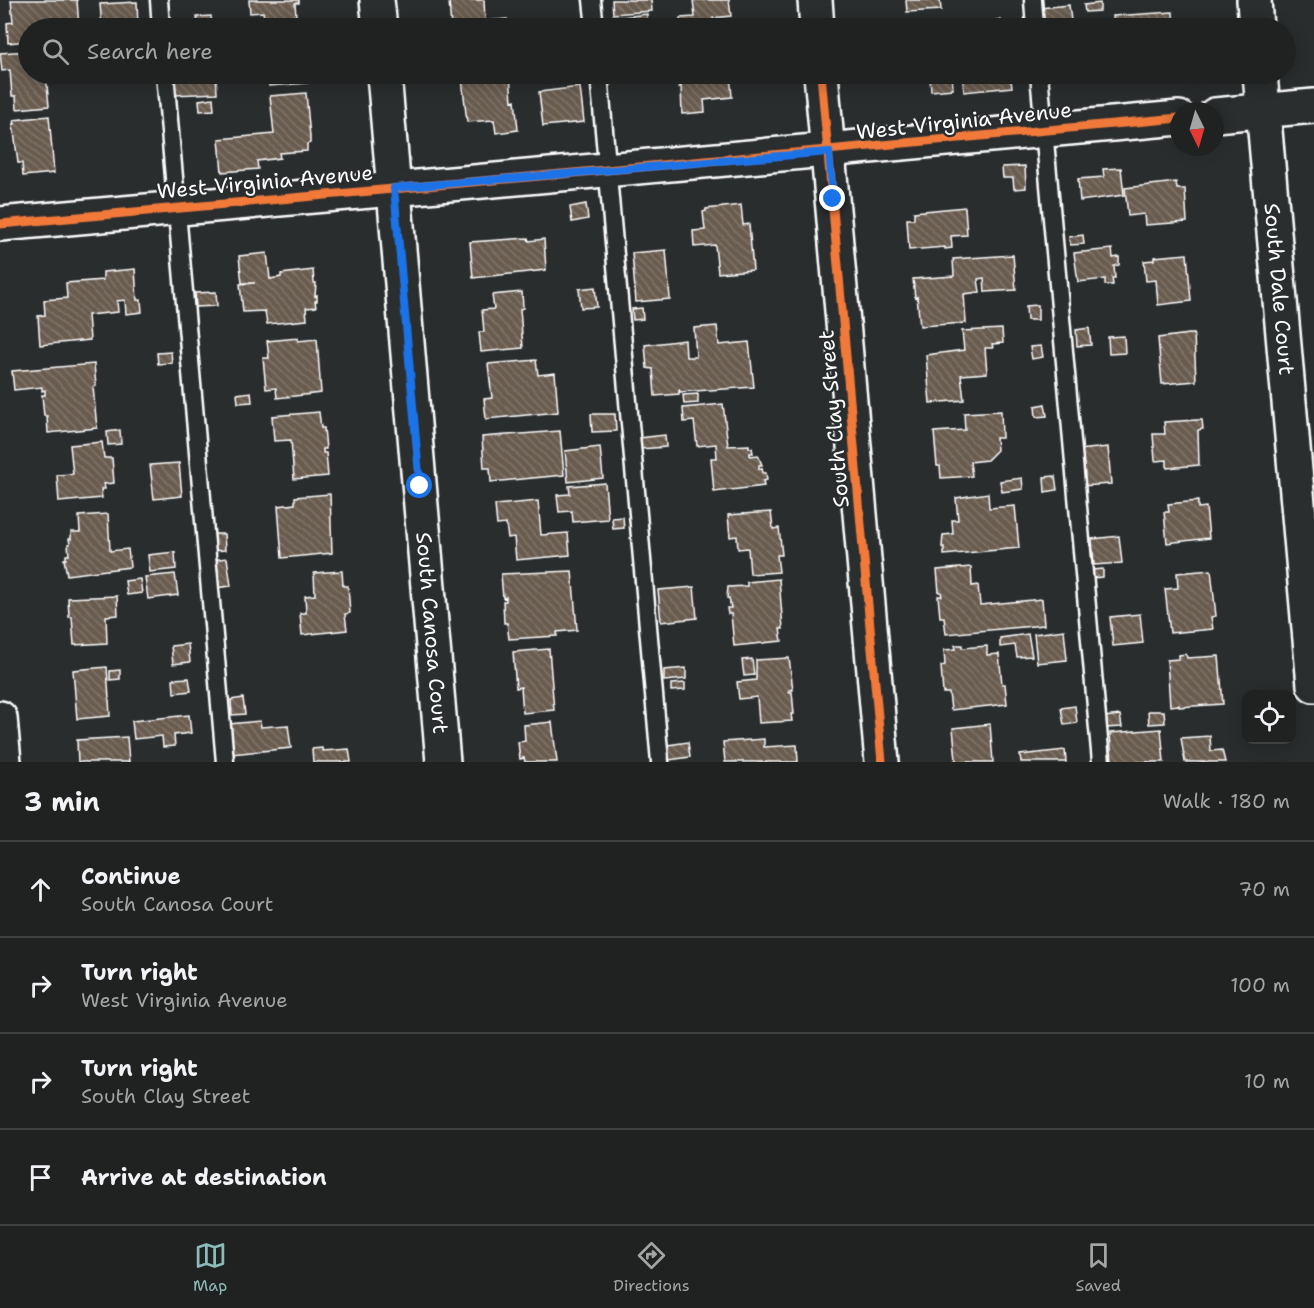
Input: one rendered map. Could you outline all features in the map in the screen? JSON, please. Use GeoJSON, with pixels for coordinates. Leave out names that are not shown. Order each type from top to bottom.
{"type":"FeatureCollection","features":[{"type":"Feature","properties":{"kind":"street"},"geometry":{"type":"LineString","coordinates":[[377,0],[379,18]]}},
{"type":"Feature","properties":{"kind":"street"},"geometry":{"type":"LineString","coordinates":[[815,0],[816,18]]}},
{"type":"Feature","properties":{"kind":"street"},"geometry":{"type":"LineString","coordinates":[[1254,0],[1255,18]]}},
{"type":"Feature","properties":{"kind":"street","name":"South Canosa Court"},"geometry":{"type":"LineString","coordinates":[[385,84],[443,762]]}},
{"type":"Feature","properties":{"kind":"street","name":"South Clay Street"},"geometry":{"type":"LineString","coordinates":[[822,84],[882,762]]}},
{"type":"Feature","properties":{"kind":"street","name":"South Dale Court"},"geometry":{"type":"LineString","coordinates":[[1261,84],[1314,685]]}},
{"type":"Feature","properties":{"kind":"street"},"geometry":{"type":"LineString","coordinates":[[1224,114],[1314,106]]}},
{"type":"Feature","properties":{"kind":"street","name":"West Virginia Avenue"},"geometry":{"type":"LineString","coordinates":[[0,224],[829,152],[1170,119]]}},
{"type":"Feature","properties":{"kind":"street"},"geometry":{"type":"LineString","coordinates":[[0,717],[4,762]]}},
{"type":"Feature","properties":{"kind":"lane"},"geometry":{"type":"LineString","coordinates":[[159,0],[160,18]]}},
{"type":"Feature","properties":{"kind":"lane"},"geometry":{"type":"LineString","coordinates":[[592,0],[594,18]]}},
{"type":"Feature","properties":{"kind":"lane"},"geometry":{"type":"LineString","coordinates":[[1033,0],[1034,18]]}},
{"type":"Feature","properties":{"kind":"lane"},"geometry":{"type":"LineString","coordinates":[[166,84],[225,762]]}},
{"type":"Feature","properties":{"kind":"lane"},"geometry":{"type":"LineString","coordinates":[[600,84],[660,762]]}},
{"type":"Feature","properties":{"kind":"lane"},"geometry":{"type":"LineString","coordinates":[[1040,84],[1101,762]]}},
{"type":"Feature","properties":{"kind":"building"},"geometry":{"type":"Polygon","coordinates":[[[11,0],[77,0],[78,18],[18,18],[18,42],[8,43],[7,23],[13,22],[11,0]]]}},
{"type":"Feature","properties":{"kind":"building"},"geometry":{"type":"Polygon","coordinates":[[[249,0],[299,0],[299,3],[295,3],[296,16],[264,18],[263,12],[250,13],[249,0]]]}},
{"type":"Feature","properties":{"kind":"building"},"geometry":{"type":"Polygon","coordinates":[[[449,0],[484,0],[485,18],[450,18],[449,0]]]}},
{"type":"Feature","properties":{"kind":"building"},"geometry":{"type":"Polygon","coordinates":[[[612,0],[651,0],[652,11],[613,14],[612,0]]]}},
{"type":"Feature","properties":{"kind":"building"},"geometry":{"type":"Polygon","coordinates":[[[693,0],[729,0],[731,16],[680,18],[695,17],[693,0]]]}},
{"type":"Feature","properties":{"kind":"building"},"geometry":{"type":"Polygon","coordinates":[[[906,0],[940,0],[941,10],[907,12],[906,0]]]}},
{"type":"Feature","properties":{"kind":"building"},"geometry":{"type":"Polygon","coordinates":[[[137,2],[138,18],[101,18],[100,4],[137,2]]]}},
{"type":"Feature","properties":{"kind":"building"},"geometry":{"type":"Polygon","coordinates":[[[1100,3],[1100,11],[1085,12],[1084,5],[1100,3]]]}},
{"type":"Feature","properties":{"kind":"building"},"geometry":{"type":"Polygon","coordinates":[[[1069,5],[1071,18],[1041,18],[1040,8],[1069,5]]]}},
{"type":"Feature","properties":{"kind":"building"},"geometry":{"type":"Polygon","coordinates":[[[1173,12],[1173,18],[1113,18],[1113,16],[1173,12]]]}},
{"type":"Feature","properties":{"kind":"building"},"geometry":{"type":"Polygon","coordinates":[[[647,14],[647,18],[614,18],[647,14]]]}},
{"type":"Feature","properties":{"kind":"building"},"geometry":{"type":"Polygon","coordinates":[[[18,52],[18,84],[47,84],[49,106],[17,109],[16,96],[12,96],[10,70],[2,71],[0,53],[18,52]]]}},
{"type":"Feature","properties":{"kind":"building"},"geometry":{"type":"Polygon","coordinates":[[[173,84],[217,84],[217,93],[174,95],[173,84]]]}},
{"type":"Feature","properties":{"kind":"building"},"geometry":{"type":"Polygon","coordinates":[[[269,84],[295,84],[269,86],[269,84]]]}},
{"type":"Feature","properties":{"kind":"building"},"geometry":{"type":"Polygon","coordinates":[[[463,84],[511,84],[518,130],[496,133],[494,120],[467,122],[463,84]]]}},
{"type":"Feature","properties":{"kind":"building"},"geometry":{"type":"Polygon","coordinates":[[[679,84],[731,84],[732,97],[704,100],[705,112],[682,114],[681,86],[679,87],[679,84]]]}},
{"type":"Feature","properties":{"kind":"building"},"geometry":{"type":"Polygon","coordinates":[[[930,84],[953,84],[953,89],[931,91],[930,84]]]}},
{"type":"Feature","properties":{"kind":"building"},"geometry":{"type":"Polygon","coordinates":[[[963,84],[1012,84],[1012,87],[964,92],[963,84]]]}},
{"type":"Feature","properties":{"kind":"building"},"geometry":{"type":"Polygon","coordinates":[[[580,87],[584,122],[543,126],[539,92],[580,87]]]}},
{"type":"Feature","properties":{"kind":"building"},"geometry":{"type":"Polygon","coordinates":[[[306,93],[310,137],[307,151],[279,153],[280,158],[257,161],[258,169],[222,172],[219,139],[274,134],[270,96],[306,93]]]}},
{"type":"Feature","properties":{"kind":"building"},"geometry":{"type":"Polygon","coordinates":[[[213,98],[214,110],[200,111],[199,100],[213,98]]]}},
{"type":"Feature","properties":{"kind":"building"},"geometry":{"type":"Polygon","coordinates":[[[49,116],[54,173],[23,176],[22,163],[18,163],[14,120],[49,116]]]}},
{"type":"Feature","properties":{"kind":"building"},"geometry":{"type":"Polygon","coordinates":[[[1025,166],[1026,188],[1014,189],[1013,178],[1003,178],[1002,167],[1025,166]]]}},
{"type":"Feature","properties":{"kind":"building"},"geometry":{"type":"Polygon","coordinates":[[[1121,168],[1124,195],[1080,201],[1078,179],[1104,177],[1103,169],[1121,168]]]}},
{"type":"Feature","properties":{"kind":"building"},"geometry":{"type":"Polygon","coordinates":[[[1176,182],[1177,189],[1185,189],[1187,222],[1145,225],[1144,214],[1128,216],[1125,188],[1176,182]]]}},
{"type":"Feature","properties":{"kind":"building"},"geometry":{"type":"Polygon","coordinates":[[[586,204],[588,219],[572,222],[570,207],[586,204]]]}},
{"type":"Feature","properties":{"kind":"building"},"geometry":{"type":"Polygon","coordinates":[[[741,205],[743,225],[749,224],[753,270],[718,273],[715,245],[694,247],[693,231],[705,230],[703,212],[706,209],[741,205]]]}},
{"type":"Feature","properties":{"kind":"building"},"geometry":{"type":"Polygon","coordinates":[[[965,207],[967,235],[951,236],[952,248],[909,250],[907,219],[914,219],[914,212],[965,207]]]}},
{"type":"Feature","properties":{"kind":"building"},"geometry":{"type":"Polygon","coordinates":[[[1083,235],[1084,244],[1070,245],[1069,237],[1083,235]]]}},
{"type":"Feature","properties":{"kind":"building"},"geometry":{"type":"Polygon","coordinates":[[[528,238],[529,241],[544,239],[546,270],[473,278],[470,242],[528,238]]]}},
{"type":"Feature","properties":{"kind":"building"},"geometry":{"type":"Polygon","coordinates":[[[1112,249],[1113,258],[1119,257],[1119,265],[1114,266],[1113,285],[1105,285],[1105,279],[1078,282],[1074,253],[1112,249]]]}},
{"type":"Feature","properties":{"kind":"building"},"geometry":{"type":"Polygon","coordinates":[[[666,250],[670,299],[636,302],[632,253],[666,250]]]}},
{"type":"Feature","properties":{"kind":"building"},"geometry":{"type":"Polygon","coordinates":[[[267,253],[270,279],[281,277],[281,274],[313,270],[317,301],[315,301],[316,307],[306,308],[307,320],[267,324],[265,311],[243,312],[240,284],[255,283],[242,283],[239,256],[267,253]]]}},
{"type":"Feature","properties":{"kind":"building"},"geometry":{"type":"Polygon","coordinates":[[[1187,254],[1191,301],[1158,305],[1156,280],[1146,281],[1144,261],[1154,260],[1154,257],[1187,254]]]}},
{"type":"Feature","properties":{"kind":"building"},"geometry":{"type":"Polygon","coordinates":[[[1013,255],[1016,290],[985,292],[984,278],[978,279],[980,292],[964,294],[966,323],[920,326],[913,279],[954,276],[953,259],[1013,255]]]}},
{"type":"Feature","properties":{"kind":"building"},"geometry":{"type":"Polygon","coordinates":[[[135,269],[137,300],[141,300],[142,312],[126,314],[125,300],[117,301],[118,312],[88,315],[90,340],[40,345],[38,316],[45,315],[44,300],[67,298],[66,283],[103,280],[103,272],[135,269]]]}},
{"type":"Feature","properties":{"kind":"building"},"geometry":{"type":"Polygon","coordinates":[[[595,287],[597,307],[581,308],[579,289],[595,287]]]}},
{"type":"Feature","properties":{"kind":"building"},"geometry":{"type":"Polygon","coordinates":[[[216,292],[217,306],[196,307],[195,293],[216,292]]]}},
{"type":"Feature","properties":{"kind":"building"},"geometry":{"type":"Polygon","coordinates":[[[522,292],[523,308],[520,309],[523,348],[481,352],[479,332],[484,332],[482,310],[494,309],[492,295],[522,292]]]}},
{"type":"Feature","properties":{"kind":"building"},"geometry":{"type":"Polygon","coordinates":[[[1038,305],[1038,320],[1027,320],[1026,306],[1038,305]]]}},
{"type":"Feature","properties":{"kind":"building"},"geometry":{"type":"Polygon","coordinates":[[[642,308],[643,319],[633,320],[632,309],[642,308]]]}},
{"type":"Feature","properties":{"kind":"building"},"geometry":{"type":"Polygon","coordinates":[[[717,326],[719,345],[749,342],[754,387],[680,392],[679,389],[679,394],[655,396],[653,369],[647,368],[645,345],[685,340],[686,357],[696,357],[694,328],[717,326]]]}},
{"type":"Feature","properties":{"kind":"building"},"geometry":{"type":"Polygon","coordinates":[[[1089,328],[1091,345],[1077,346],[1076,330],[1089,328]]]}},
{"type":"Feature","properties":{"kind":"building"},"geometry":{"type":"Polygon","coordinates":[[[1002,329],[1003,343],[992,344],[993,348],[985,348],[987,373],[961,375],[964,400],[930,403],[926,355],[964,350],[962,331],[1002,329]]]}},
{"type":"Feature","properties":{"kind":"building"},"geometry":{"type":"Polygon","coordinates":[[[1194,334],[1196,381],[1162,384],[1158,338],[1194,334]]]}},
{"type":"Feature","properties":{"kind":"building"},"geometry":{"type":"Polygon","coordinates":[[[1124,336],[1125,353],[1109,354],[1108,337],[1124,336]]]}},
{"type":"Feature","properties":{"kind":"building"},"geometry":{"type":"Polygon","coordinates":[[[298,338],[298,341],[317,339],[321,393],[277,398],[276,388],[266,389],[263,358],[269,358],[267,341],[298,338]]]}},
{"type":"Feature","properties":{"kind":"building"},"geometry":{"type":"Polygon","coordinates":[[[1041,346],[1043,357],[1032,359],[1030,347],[1041,346]]]}},
{"type":"Feature","properties":{"kind":"building"},"geometry":{"type":"Polygon","coordinates":[[[171,352],[172,363],[158,364],[157,353],[171,352]]]}},
{"type":"Feature","properties":{"kind":"building"},"geometry":{"type":"Polygon","coordinates":[[[536,360],[538,375],[555,373],[558,412],[486,419],[484,399],[492,398],[488,364],[536,360]]]}},
{"type":"Feature","properties":{"kind":"building"},"geometry":{"type":"Polygon","coordinates":[[[94,364],[96,386],[93,387],[97,428],[48,433],[42,395],[45,395],[45,390],[42,391],[42,387],[14,390],[12,371],[94,364]]]}},
{"type":"Feature","properties":{"kind":"building"},"geometry":{"type":"Polygon","coordinates":[[[251,392],[252,402],[238,403],[237,394],[251,392]]]}},
{"type":"Feature","properties":{"kind":"building"},"geometry":{"type":"Polygon","coordinates":[[[698,394],[698,403],[684,404],[683,395],[698,394]]]}},
{"type":"Feature","properties":{"kind":"building"},"geometry":{"type":"Polygon","coordinates":[[[723,404],[728,446],[749,445],[749,448],[752,448],[753,453],[750,453],[750,456],[758,455],[762,465],[759,465],[759,469],[762,468],[763,473],[766,473],[767,480],[763,481],[764,486],[714,492],[711,458],[717,458],[716,444],[697,446],[694,421],[684,422],[683,408],[723,404]]]}},
{"type":"Feature","properties":{"kind":"building"},"geometry":{"type":"Polygon","coordinates":[[[1045,404],[1047,416],[1036,417],[1035,406],[1045,404]]]}},
{"type":"Feature","properties":{"kind":"building"},"geometry":{"type":"Polygon","coordinates":[[[1001,411],[1002,438],[996,438],[997,450],[987,460],[970,462],[972,476],[941,478],[940,466],[937,466],[934,432],[965,430],[964,413],[1001,411]]]}},
{"type":"Feature","properties":{"kind":"building"},"geometry":{"type":"Polygon","coordinates":[[[319,412],[321,428],[324,428],[326,449],[323,449],[323,453],[326,453],[328,476],[294,479],[291,440],[274,441],[272,416],[319,412]]]}},
{"type":"Feature","properties":{"kind":"building"},"geometry":{"type":"Polygon","coordinates":[[[591,414],[615,414],[616,431],[592,432],[591,414]]]}},
{"type":"Feature","properties":{"kind":"building"},"geometry":{"type":"Polygon","coordinates":[[[1202,420],[1203,429],[1198,430],[1199,465],[1167,468],[1167,460],[1155,461],[1153,434],[1165,434],[1164,422],[1202,420]]]}},
{"type":"Feature","properties":{"kind":"building"},"geometry":{"type":"Polygon","coordinates":[[[120,430],[121,444],[108,445],[107,432],[120,430]]]}},
{"type":"Feature","properties":{"kind":"building"},"geometry":{"type":"Polygon","coordinates":[[[560,431],[564,475],[491,482],[490,468],[484,468],[482,437],[560,431]]]}},
{"type":"Feature","properties":{"kind":"building"},"geometry":{"type":"Polygon","coordinates":[[[665,435],[666,447],[640,449],[639,438],[665,435]]]}},
{"type":"Feature","properties":{"kind":"building"},"geometry":{"type":"Polygon","coordinates":[[[102,442],[104,458],[112,458],[114,483],[104,484],[105,489],[101,489],[102,498],[59,502],[57,475],[73,474],[70,445],[102,442]]]}},
{"type":"Feature","properties":{"kind":"building"},"geometry":{"type":"Polygon","coordinates":[[[600,447],[603,478],[568,482],[565,451],[600,447]]]}},
{"type":"Feature","properties":{"kind":"building"},"geometry":{"type":"Polygon","coordinates":[[[1108,447],[1111,484],[1081,486],[1078,450],[1108,447]]]}},
{"type":"Feature","properties":{"kind":"building"},"geometry":{"type":"Polygon","coordinates":[[[179,463],[182,496],[154,499],[150,465],[179,463]]]}},
{"type":"Feature","properties":{"kind":"building"},"geometry":{"type":"Polygon","coordinates":[[[1055,476],[1057,490],[1045,492],[1044,477],[1055,476]]]}},
{"type":"Feature","properties":{"kind":"building"},"geometry":{"type":"Polygon","coordinates":[[[1022,478],[1023,489],[1002,492],[1000,481],[1022,478]]]}},
{"type":"Feature","properties":{"kind":"building"},"geometry":{"type":"Polygon","coordinates":[[[605,483],[608,519],[573,522],[572,511],[559,512],[557,495],[570,494],[569,486],[605,483]]]}},
{"type":"Feature","properties":{"kind":"building"},"geometry":{"type":"Polygon","coordinates":[[[988,493],[989,508],[1015,506],[1019,548],[944,555],[943,535],[953,534],[952,520],[958,520],[956,498],[988,493]]]}},
{"type":"Feature","properties":{"kind":"building"},"geometry":{"type":"Polygon","coordinates":[[[330,494],[332,553],[282,558],[278,506],[295,504],[295,497],[330,494]]]}},
{"type":"Feature","properties":{"kind":"building"},"geometry":{"type":"Polygon","coordinates":[[[538,501],[541,535],[568,533],[570,555],[516,560],[514,537],[508,538],[506,524],[497,525],[495,505],[538,501]]]}},
{"type":"Feature","properties":{"kind":"building"},"geometry":{"type":"Polygon","coordinates":[[[1198,501],[1198,508],[1206,507],[1209,538],[1167,543],[1164,512],[1169,512],[1168,504],[1198,501]]]}},
{"type":"Feature","properties":{"kind":"building"},"geometry":{"type":"Polygon","coordinates":[[[771,512],[773,529],[779,528],[782,555],[777,555],[779,572],[750,574],[748,548],[738,549],[737,536],[730,537],[728,515],[771,512]]]}},
{"type":"Feature","properties":{"kind":"building"},"geometry":{"type":"Polygon","coordinates":[[[108,514],[110,551],[128,549],[130,567],[67,575],[64,559],[66,555],[69,555],[68,544],[70,544],[71,532],[80,532],[79,516],[108,514]]]}},
{"type":"Feature","properties":{"kind":"building"},"geometry":{"type":"Polygon","coordinates":[[[623,517],[624,528],[613,529],[612,518],[623,517]]]}},
{"type":"Feature","properties":{"kind":"building"},"geometry":{"type":"Polygon","coordinates":[[[211,534],[224,534],[225,550],[212,551],[211,534]]]}},
{"type":"Feature","properties":{"kind":"building"},"geometry":{"type":"Polygon","coordinates":[[[1119,536],[1122,563],[1094,565],[1092,539],[1119,536]]]}},
{"type":"Feature","properties":{"kind":"building"},"geometry":{"type":"Polygon","coordinates":[[[175,552],[176,569],[150,572],[148,555],[175,552]]]}},
{"type":"Feature","properties":{"kind":"building"},"geometry":{"type":"Polygon","coordinates":[[[227,558],[231,586],[215,588],[212,560],[227,558]]]}},
{"type":"Feature","properties":{"kind":"building"},"geometry":{"type":"Polygon","coordinates":[[[971,567],[972,586],[978,585],[980,605],[1042,599],[1044,625],[946,634],[944,617],[940,617],[938,596],[942,596],[939,592],[937,570],[971,567]]]}},
{"type":"Feature","properties":{"kind":"building"},"geometry":{"type":"Polygon","coordinates":[[[1103,569],[1103,577],[1092,578],[1092,570],[1103,569]]]}},
{"type":"Feature","properties":{"kind":"building"},"geometry":{"type":"Polygon","coordinates":[[[1211,570],[1216,616],[1211,617],[1213,629],[1170,633],[1165,589],[1178,588],[1177,573],[1211,570]]]}},
{"type":"Feature","properties":{"kind":"building"},"geometry":{"type":"Polygon","coordinates":[[[342,571],[343,586],[348,586],[350,613],[345,614],[347,630],[302,635],[300,613],[306,613],[305,596],[315,595],[314,573],[342,571]]]}},
{"type":"Feature","properties":{"kind":"building"},"geometry":{"type":"Polygon","coordinates":[[[572,571],[577,630],[557,632],[557,636],[509,639],[507,623],[504,623],[503,601],[506,601],[506,597],[503,598],[501,574],[572,571]]]}},
{"type":"Feature","properties":{"kind":"building"},"geometry":{"type":"Polygon","coordinates":[[[175,574],[178,595],[148,599],[145,577],[175,574]]]}},
{"type":"Feature","properties":{"kind":"building"},"geometry":{"type":"Polygon","coordinates":[[[140,579],[142,593],[127,595],[125,581],[140,579]]]}},
{"type":"Feature","properties":{"kind":"building"},"geometry":{"type":"Polygon","coordinates":[[[779,579],[782,641],[734,646],[731,614],[728,614],[727,608],[731,608],[729,598],[727,598],[728,587],[747,586],[747,582],[779,579]]]}},
{"type":"Feature","properties":{"kind":"building"},"geometry":{"type":"Polygon","coordinates":[[[694,587],[697,618],[661,622],[658,590],[694,587]]]}},
{"type":"Feature","properties":{"kind":"building"},"geometry":{"type":"Polygon","coordinates":[[[117,596],[118,615],[106,616],[107,643],[74,645],[68,598],[117,596]]]}},
{"type":"Feature","properties":{"kind":"building"},"geometry":{"type":"Polygon","coordinates":[[[1140,614],[1143,643],[1113,646],[1110,617],[1140,614]]]}},
{"type":"Feature","properties":{"kind":"building"},"geometry":{"type":"Polygon","coordinates":[[[1064,630],[1067,660],[1037,663],[1034,634],[1064,630]]]}},
{"type":"Feature","properties":{"kind":"building"},"geometry":{"type":"Polygon","coordinates":[[[1028,634],[1032,656],[1017,657],[1015,645],[1000,647],[1000,638],[1028,634]]]}},
{"type":"Feature","properties":{"kind":"building"},"geometry":{"type":"Polygon","coordinates":[[[188,644],[190,662],[173,664],[171,646],[188,644]]]}},
{"type":"Feature","properties":{"kind":"building"},"geometry":{"type":"Polygon","coordinates":[[[955,645],[962,645],[962,648],[987,646],[987,655],[999,654],[1007,704],[951,710],[949,693],[943,693],[941,666],[945,665],[944,650],[956,649],[955,645]]]}},
{"type":"Feature","properties":{"kind":"building"},"geometry":{"type":"Polygon","coordinates":[[[549,649],[554,710],[523,713],[521,687],[516,688],[513,652],[549,649]]]}},
{"type":"Feature","properties":{"kind":"building"},"geometry":{"type":"Polygon","coordinates":[[[1186,654],[1187,658],[1219,656],[1223,704],[1170,706],[1167,660],[1179,659],[1179,655],[1186,654]]]}},
{"type":"Feature","properties":{"kind":"building"},"geometry":{"type":"Polygon","coordinates":[[[789,658],[793,690],[789,690],[792,692],[794,714],[791,714],[792,721],[759,723],[757,697],[739,699],[737,682],[756,680],[756,660],[789,658]]]}},
{"type":"Feature","properties":{"kind":"building"},"geometry":{"type":"Polygon","coordinates":[[[752,659],[754,675],[744,676],[742,660],[752,659]]]}},
{"type":"Feature","properties":{"kind":"building"},"geometry":{"type":"Polygon","coordinates":[[[107,667],[110,716],[77,719],[73,670],[107,667]]]}},
{"type":"Feature","properties":{"kind":"building"},"geometry":{"type":"Polygon","coordinates":[[[686,668],[686,679],[664,681],[664,670],[686,668]]]}},
{"type":"Feature","properties":{"kind":"building"},"geometry":{"type":"Polygon","coordinates":[[[120,670],[120,679],[110,680],[110,671],[120,670]]]}},
{"type":"Feature","properties":{"kind":"building"},"geometry":{"type":"Polygon","coordinates":[[[189,678],[191,691],[174,693],[173,679],[189,678]]]}},
{"type":"Feature","properties":{"kind":"building"},"geometry":{"type":"Polygon","coordinates":[[[685,683],[685,690],[671,691],[671,684],[685,683]]]}},
{"type":"Feature","properties":{"kind":"building"},"geometry":{"type":"Polygon","coordinates":[[[243,698],[245,714],[232,715],[231,700],[243,698]]]}},
{"type":"Feature","properties":{"kind":"building"},"geometry":{"type":"Polygon","coordinates":[[[1075,706],[1077,723],[1064,725],[1061,708],[1075,706]]]}},
{"type":"Feature","properties":{"kind":"building"},"geometry":{"type":"Polygon","coordinates":[[[1148,711],[1164,711],[1165,723],[1149,724],[1148,711]]]}},
{"type":"Feature","properties":{"kind":"building"},"geometry":{"type":"Polygon","coordinates":[[[189,715],[191,733],[174,735],[175,746],[163,747],[162,736],[134,739],[132,721],[189,715]]]}},
{"type":"Feature","properties":{"kind":"building"},"geometry":{"type":"Polygon","coordinates":[[[1120,715],[1122,727],[1105,728],[1104,717],[1120,715]]]}},
{"type":"Feature","properties":{"kind":"building"},"geometry":{"type":"Polygon","coordinates":[[[260,721],[261,727],[288,725],[291,748],[232,754],[229,724],[260,721]]]}},
{"type":"Feature","properties":{"kind":"building"},"geometry":{"type":"Polygon","coordinates":[[[552,722],[557,762],[525,762],[524,758],[520,759],[518,742],[525,741],[524,725],[552,722]]]}},
{"type":"Feature","properties":{"kind":"building"},"geometry":{"type":"Polygon","coordinates":[[[990,724],[993,762],[952,762],[956,760],[953,728],[990,724]]]}},
{"type":"Feature","properties":{"kind":"building"},"geometry":{"type":"Polygon","coordinates":[[[1161,729],[1164,762],[1112,762],[1110,733],[1161,729]]]}},
{"type":"Feature","properties":{"kind":"building"},"geometry":{"type":"Polygon","coordinates":[[[1210,736],[1211,751],[1222,750],[1225,762],[1185,762],[1181,738],[1210,736]]]}},
{"type":"Feature","properties":{"kind":"building"},"geometry":{"type":"Polygon","coordinates":[[[127,737],[129,762],[78,762],[77,740],[127,737]]]}},
{"type":"Feature","properties":{"kind":"building"},"geometry":{"type":"Polygon","coordinates":[[[764,739],[764,747],[797,745],[798,762],[725,762],[723,742],[764,739]]]}},
{"type":"Feature","properties":{"kind":"building"},"geometry":{"type":"Polygon","coordinates":[[[688,742],[690,757],[669,760],[668,745],[688,742]]]}},
{"type":"Feature","properties":{"kind":"building"},"geometry":{"type":"Polygon","coordinates":[[[322,748],[323,751],[349,749],[351,762],[313,762],[312,749],[322,748]]]}},
{"type":"Feature","properties":{"kind":"building"},"geometry":{"type":"Polygon","coordinates":[[[1065,750],[1066,762],[1021,762],[1020,755],[1065,750]]]}},
{"type":"Feature","properties":{"kind":"cycle path"},"geometry":{"type":"LineString","coordinates":[[822,84],[882,762]]}},
{"type":"Feature","properties":{"kind":"cycle path"},"geometry":{"type":"LineString","coordinates":[[0,224],[1170,119]]}},
{"type":"Feature","properties":{"kind":"route"},"geometry":{"type":"LineString","coordinates":[[420,486],[394,188],[829,152],[833,199]]}}]}
